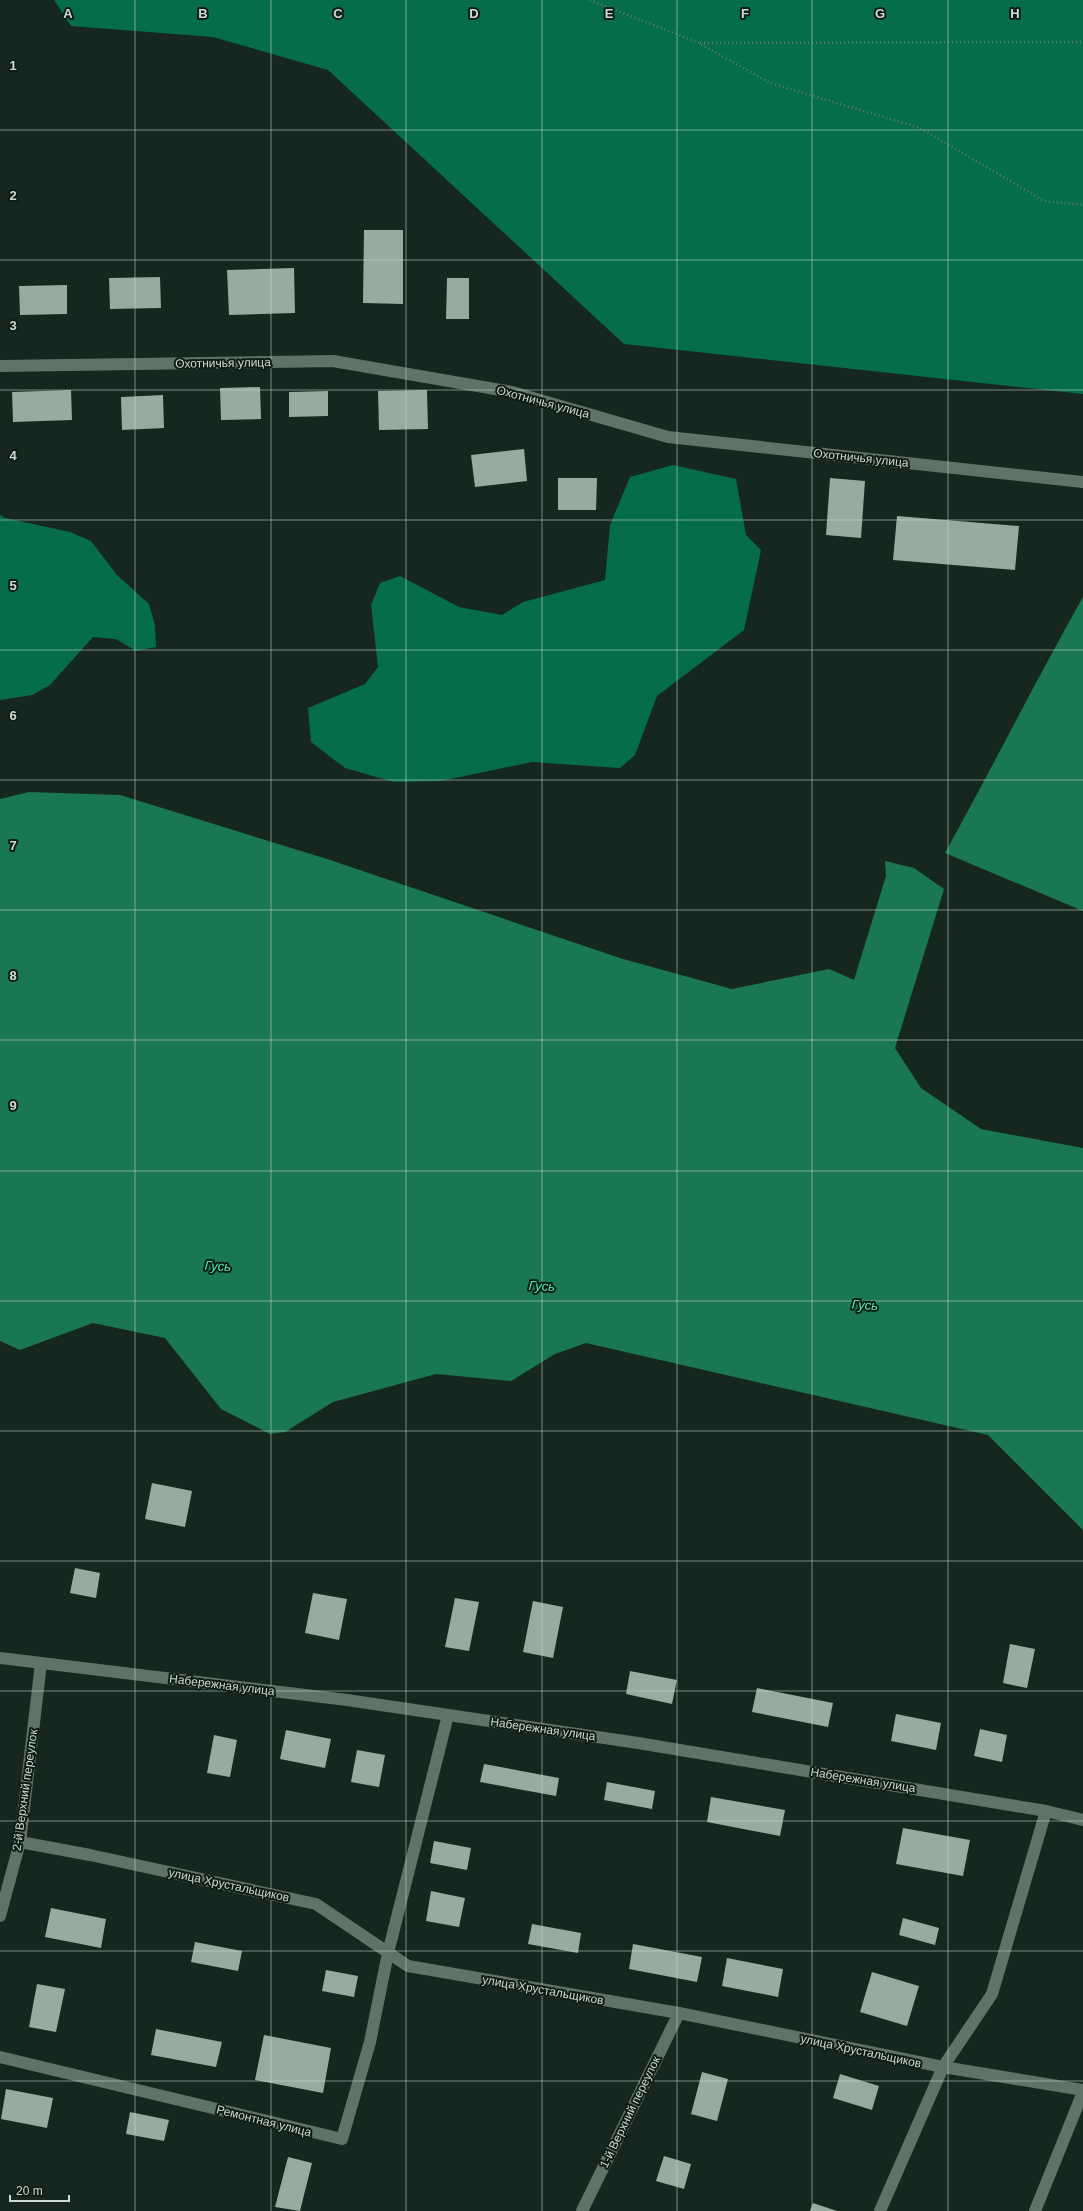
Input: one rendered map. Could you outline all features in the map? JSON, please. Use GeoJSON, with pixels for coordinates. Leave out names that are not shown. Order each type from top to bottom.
{"type":"FeatureCollection","features":[{"type":"Feature","properties":{"kind":"street","name":"Охотничья улица"},"geometry":{"type":"LineString","coordinates":[[0,366],[333,361],[512,392],[668,437],[1083,482]]}},
{"type":"Feature","properties":{"kind":"street","name":"Набережная улица"},"geometry":{"type":"LineString","coordinates":[[0,1658],[347,1700],[638,1743],[1046,1811],[1083,1820]]}},
{"type":"Feature","properties":{"kind":"street","name":"2-й Верхний переулок"},"geometry":{"type":"LineString","coordinates":[[0,1916],[20,1842],[41,1663]]}},
{"type":"Feature","properties":{"kind":"street"},"geometry":{"type":"LineString","coordinates":[[388,1953],[448,1715]]}},
{"type":"Feature","properties":{"kind":"street"},"geometry":{"type":"LineString","coordinates":[[880,2211],[943,2067],[992,1994],[1046,1811]]}},
{"type":"Feature","properties":{"kind":"street","name":"улица Хрустальщиков"},"geometry":{"type":"LineString","coordinates":[[20,1842],[90,1855],[316,1904],[408,1966],[679,2013],[943,2067],[1083,2091]]}},
{"type":"Feature","properties":{"kind":"street","name":"Ремонтная улица"},"geometry":{"type":"LineString","coordinates":[[0,2057],[342,2139],[370,2042],[388,1953]]}},
{"type":"Feature","properties":{"kind":"street","name":"1-й Верхний переулок"},"geometry":{"type":"LineString","coordinates":[[582,2211],[679,2013]]}},
{"type":"Feature","properties":{"kind":"street"},"geometry":{"type":"LineString","coordinates":[[1035,2211],[1083,2091]]}},
{"type":"Feature","properties":{"kind":"path"},"geometry":{"type":"LineString","coordinates":[[590,0],[699,43],[770,83],[920,128],[1044,201],[1083,205]]}},
{"type":"Feature","properties":{"kind":"path"},"geometry":{"type":"LineString","coordinates":[[699,43],[1083,42]]}},
{"type":"Feature","properties":{"kind":"shaded area"},"geometry":{"type":"Polygon","coordinates":[[[54,0],[1083,0],[1083,394],[624,344],[328,70],[213,37],[71,26],[54,0]]]}},
{"type":"Feature","properties":{"kind":"shaded area"},"geometry":{"type":"Polygon","coordinates":[[[673,465],[736,479],[746,535],[761,550],[744,630],[657,696],[635,755],[620,768],[532,762],[441,781],[394,782],[345,768],[311,742],[308,708],[365,684],[378,667],[371,605],[380,583],[400,576],[459,607],[502,615],[523,602],[605,580],[610,525],[630,477],[673,465]]]}},
{"type":"Feature","properties":{"kind":"shaded area"},"geometry":{"type":"Polygon","coordinates":[[[0,515],[5,518],[70,532],[91,541],[117,575],[149,604],[155,625],[156,647],[136,651],[116,639],[93,637],[50,685],[32,695],[0,700],[0,515]]]}},
{"type":"Feature","properties":{"kind":"water"},"geometry":{"type":"Polygon","coordinates":[[[1083,597],[1083,911],[945,853],[1083,597]]]}},
{"type":"Feature","properties":{"kind":"water","name":"Гусь"},"geometry":{"type":"Polygon","coordinates":[[[29,792],[120,795],[327,859],[623,959],[732,989],[829,969],[854,980],[886,876],[885,861],[914,868],[944,889],[895,1048],[921,1088],[981,1129],[1083,1148],[1083,1530],[988,1435],[586,1343],[555,1354],[511,1381],[436,1374],[333,1402],[285,1432],[270,1434],[221,1409],[165,1338],[93,1323],[20,1350],[0,1341],[0,799],[29,792]]]}},
{"type":"Feature","properties":{"kind":"building"},"geometry":{"type":"Polygon","coordinates":[[[364,230],[403,230],[403,304],[363,303],[364,230]]]}},
{"type":"Feature","properties":{"kind":"building"},"geometry":{"type":"Polygon","coordinates":[[[294,268],[295,313],[229,315],[227,270],[294,268]]]}},
{"type":"Feature","properties":{"kind":"building"},"geometry":{"type":"Polygon","coordinates":[[[160,277],[161,308],[110,309],[109,278],[160,277]]]}},
{"type":"Feature","properties":{"kind":"building"},"geometry":{"type":"Polygon","coordinates":[[[447,278],[469,278],[469,319],[446,319],[447,278]]]}},
{"type":"Feature","properties":{"kind":"building"},"geometry":{"type":"Polygon","coordinates":[[[67,285],[67,314],[20,315],[19,286],[67,285]]]}},
{"type":"Feature","properties":{"kind":"building"},"geometry":{"type":"Polygon","coordinates":[[[260,387],[261,419],[221,420],[220,388],[260,387]]]}},
{"type":"Feature","properties":{"kind":"building"},"geometry":{"type":"Polygon","coordinates":[[[71,390],[72,420],[13,422],[12,392],[71,390]]]}},
{"type":"Feature","properties":{"kind":"building"},"geometry":{"type":"Polygon","coordinates":[[[427,390],[428,429],[379,430],[378,391],[427,390]]]}},
{"type":"Feature","properties":{"kind":"building"},"geometry":{"type":"Polygon","coordinates":[[[328,391],[328,416],[289,417],[289,392],[328,391]]]}},
{"type":"Feature","properties":{"kind":"building"},"geometry":{"type":"Polygon","coordinates":[[[163,395],[164,428],[122,430],[121,397],[163,395]]]}},
{"type":"Feature","properties":{"kind":"building"},"geometry":{"type":"Polygon","coordinates":[[[524,449],[527,481],[475,487],[471,455],[524,449]]]}},
{"type":"Feature","properties":{"kind":"building"},"geometry":{"type":"Polygon","coordinates":[[[558,478],[597,478],[596,510],[558,510],[558,478]]]}},
{"type":"Feature","properties":{"kind":"building"},"geometry":{"type":"Polygon","coordinates":[[[830,478],[865,481],[861,538],[826,535],[830,478]]]}},
{"type":"Feature","properties":{"kind":"building"},"geometry":{"type":"Polygon","coordinates":[[[897,516],[1019,526],[1015,570],[893,560],[897,516]]]}},
{"type":"Feature","properties":{"kind":"building"},"geometry":{"type":"Polygon","coordinates":[[[152,1483],[192,1491],[185,1527],[145,1519],[152,1483]]]}},
{"type":"Feature","properties":{"kind":"building"},"geometry":{"type":"Polygon","coordinates":[[[75,1568],[100,1573],[96,1598],[70,1593],[75,1568]]]}},
{"type":"Feature","properties":{"kind":"building"},"geometry":{"type":"Polygon","coordinates":[[[313,1593],[347,1599],[339,1640],[305,1633],[313,1593]]]}},
{"type":"Feature","properties":{"kind":"building"},"geometry":{"type":"Polygon","coordinates":[[[455,1598],[479,1602],[469,1651],[445,1647],[455,1598]]]}},
{"type":"Feature","properties":{"kind":"building"},"geometry":{"type":"Polygon","coordinates":[[[533,1601],[563,1607],[553,1658],[523,1652],[533,1601]]]}},
{"type":"Feature","properties":{"kind":"building"},"geometry":{"type":"Polygon","coordinates":[[[1010,1644],[1035,1649],[1027,1688],[1003,1683],[1010,1644]]]}},
{"type":"Feature","properties":{"kind":"building"},"geometry":{"type":"Polygon","coordinates":[[[630,1671],[677,1680],[672,1704],[626,1694],[630,1671]]]}},
{"type":"Feature","properties":{"kind":"building"},"geometry":{"type":"Polygon","coordinates":[[[757,1688],[833,1703],[828,1727],[752,1712],[757,1688]]]}},
{"type":"Feature","properties":{"kind":"building"},"geometry":{"type":"Polygon","coordinates":[[[896,1714],[941,1723],[936,1750],[891,1741],[896,1714]]]}},
{"type":"Feature","properties":{"kind":"building"},"geometry":{"type":"Polygon","coordinates":[[[980,1729],[1007,1735],[1002,1762],[974,1756],[980,1729]]]}},
{"type":"Feature","properties":{"kind":"building"},"geometry":{"type":"Polygon","coordinates":[[[286,1730],[331,1739],[325,1768],[280,1759],[286,1730]]]}},
{"type":"Feature","properties":{"kind":"building"},"geometry":{"type":"Polygon","coordinates":[[[214,1735],[237,1740],[230,1777],[207,1773],[214,1735]]]}},
{"type":"Feature","properties":{"kind":"building"},"geometry":{"type":"Polygon","coordinates":[[[357,1750],[385,1755],[379,1787],[351,1782],[357,1750]]]}},
{"type":"Feature","properties":{"kind":"building"},"geometry":{"type":"Polygon","coordinates":[[[484,1764],[559,1778],[556,1796],[480,1782],[484,1764]]]}},
{"type":"Feature","properties":{"kind":"building"},"geometry":{"type":"Polygon","coordinates":[[[607,1782],[655,1791],[652,1809],[604,1800],[607,1782]]]}},
{"type":"Feature","properties":{"kind":"building"},"geometry":{"type":"Polygon","coordinates":[[[711,1797],[785,1810],[780,1836],[707,1822],[711,1797]]]}},
{"type":"Feature","properties":{"kind":"building"},"geometry":{"type":"Polygon","coordinates":[[[903,1828],[970,1840],[963,1876],[896,1864],[903,1828]]]}},
{"type":"Feature","properties":{"kind":"building"},"geometry":{"type":"Polygon","coordinates":[[[434,1841],[471,1848],[467,1870],[430,1863],[434,1841]]]}},
{"type":"Feature","properties":{"kind":"building"},"geometry":{"type":"Polygon","coordinates":[[[431,1891],[465,1898],[459,1927],[426,1921],[431,1891]]]}},
{"type":"Feature","properties":{"kind":"building"},"geometry":{"type":"Polygon","coordinates":[[[51,1908],[106,1919],[101,1948],[45,1937],[51,1908]]]}},
{"type":"Feature","properties":{"kind":"building"},"geometry":{"type":"Polygon","coordinates":[[[903,1918],[939,1928],[935,1945],[899,1935],[903,1918]]]}},
{"type":"Feature","properties":{"kind":"building"},"geometry":{"type":"Polygon","coordinates":[[[532,1924],[581,1933],[578,1953],[528,1944],[532,1924]]]}},
{"type":"Feature","properties":{"kind":"building"},"geometry":{"type":"Polygon","coordinates":[[[195,1942],[242,1951],[238,1971],[191,1962],[195,1942]]]}},
{"type":"Feature","properties":{"kind":"building"},"geometry":{"type":"Polygon","coordinates":[[[633,1944],[702,1957],[697,1982],[629,1969],[633,1944]]]}},
{"type":"Feature","properties":{"kind":"building"},"geometry":{"type":"Polygon","coordinates":[[[727,1958],[783,1969],[778,1997],[722,1986],[727,1958]]]}},
{"type":"Feature","properties":{"kind":"building"},"geometry":{"type":"Polygon","coordinates":[[[326,1970],[358,1976],[354,1997],[322,1991],[326,1970]]]}},
{"type":"Feature","properties":{"kind":"building"},"geometry":{"type":"Polygon","coordinates":[[[872,1972],[919,1986],[907,2026],[860,2012],[872,1972]]]}},
{"type":"Feature","properties":{"kind":"building"},"geometry":{"type":"Polygon","coordinates":[[[37,1984],[65,1989],[56,2032],[29,2027],[37,1984]]]}},
{"type":"Feature","properties":{"kind":"building"},"geometry":{"type":"Polygon","coordinates":[[[156,2029],[222,2042],[216,2067],[151,2055],[156,2029]]]}},
{"type":"Feature","properties":{"kind":"building"},"geometry":{"type":"Polygon","coordinates":[[[264,2035],[331,2048],[323,2093],[255,2080],[264,2035]]]}},
{"type":"Feature","properties":{"kind":"building"},"geometry":{"type":"Polygon","coordinates":[[[702,2072],[728,2079],[717,2121],[691,2114],[702,2072]]]}},
{"type":"Feature","properties":{"kind":"building"},"geometry":{"type":"Polygon","coordinates":[[[840,2074],[879,2086],[872,2110],[833,2098],[840,2074]]]}},
{"type":"Feature","properties":{"kind":"building"},"geometry":{"type":"Polygon","coordinates":[[[6,2089],[53,2098],[47,2128],[1,2119],[6,2089]]]}},
{"type":"Feature","properties":{"kind":"building"},"geometry":{"type":"Polygon","coordinates":[[[130,2112],[169,2120],[164,2141],[126,2134],[130,2112]]]}},
{"type":"Feature","properties":{"kind":"building"},"geometry":{"type":"Polygon","coordinates":[[[664,2156],[691,2164],[684,2189],[656,2181],[664,2156]]]}},
{"type":"Feature","properties":{"kind":"building"},"geometry":{"type":"Polygon","coordinates":[[[288,2157],[312,2163],[300,2211],[275,2207],[288,2157]]]}},
{"type":"Feature","properties":{"kind":"building"},"geometry":{"type":"Polygon","coordinates":[[[813,2203],[837,2211],[810,2211],[813,2203]]]}}]}
